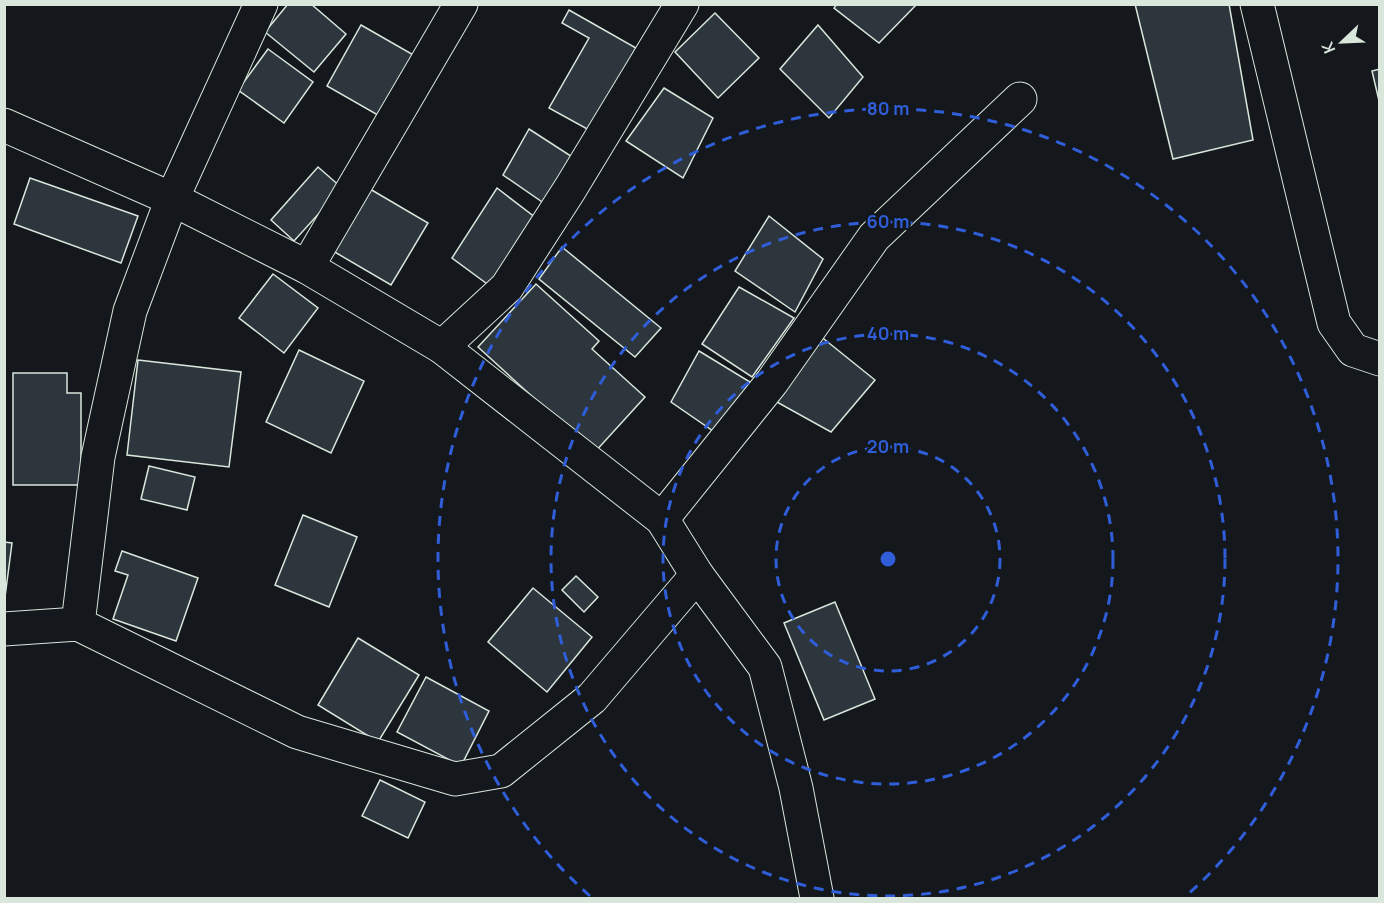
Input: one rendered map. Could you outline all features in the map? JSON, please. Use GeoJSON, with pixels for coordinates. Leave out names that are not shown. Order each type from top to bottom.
{"type":"FeatureCollection","features":[{"type":"Feature","properties":{"kind":"street"},"geometry":{"type":"LineString","coordinates":[[78,624],[98,457],[130,311],[172,198],[261,4]]}},
{"type":"Feature","properties":{"kind":"street"},"geometry":{"type":"LineString","coordinates":[[306,267],[461,4]]}},
{"type":"Feature","properties":{"kind":"street"},"geometry":{"type":"LineString","coordinates":[[442,347],[507,287],[570,189],[682,4]]}},
{"type":"Feature","properties":{"kind":"street"},"geometry":{"type":"LineString","coordinates":[[1257,4],[1334,323],[1353,350],[1380,360]]}},
{"type":"Feature","properties":{"kind":"street"},"geometry":{"type":"LineString","coordinates":[[662,519],[772,382],[874,237],[1020,99]]}},
{"type":"Feature","properties":{"kind":"street"},"geometry":{"type":"LineString","coordinates":[[4,125],[172,198],[306,267],[442,347],[662,519],[697,575],[765,667],[796,788],[817,898]]}},
{"type":"Feature","properties":{"kind":"street"},"geometry":{"type":"LineString","coordinates":[[4,629],[78,624],[297,732],[455,779],[501,771],[592,698],[697,575]]}},
{"type":"Feature","properties":{"kind":"building"},"geometry":{"type":"Polygon","coordinates":[[[288,4],[311,4],[346,34],[314,72],[265,32],[288,4]]]}},
{"type":"Feature","properties":{"kind":"building"},"geometry":{"type":"Polygon","coordinates":[[[837,4],[917,4],[879,43],[834,8],[837,4]]]}},
{"type":"Feature","properties":{"kind":"building"},"geometry":{"type":"Polygon","coordinates":[[[1135,4],[1229,4],[1253,140],[1173,159],[1135,4]]]}},
{"type":"Feature","properties":{"kind":"building"},"geometry":{"type":"Polygon","coordinates":[[[569,10],[636,48],[589,130],[549,108],[589,38],[562,23],[569,10]]]}},
{"type":"Feature","properties":{"kind":"building"},"geometry":{"type":"Polygon","coordinates":[[[715,13],[759,58],[718,98],[675,52],[715,13]]]}},
{"type":"Feature","properties":{"kind":"building"},"geometry":{"type":"Polygon","coordinates":[[[361,25],[417,57],[383,118],[327,86],[361,25]]]}},
{"type":"Feature","properties":{"kind":"building"},"geometry":{"type":"Polygon","coordinates":[[[818,25],[863,77],[829,118],[780,69],[818,25]]]}},
{"type":"Feature","properties":{"kind":"building"},"geometry":{"type":"Polygon","coordinates":[[[268,49],[313,82],[284,123],[238,90],[268,49]]]}},
{"type":"Feature","properties":{"kind":"building"},"geometry":{"type":"Polygon","coordinates":[[[1380,69],[1380,105],[1372,71],[1380,69]]]}},
{"type":"Feature","properties":{"kind":"building"},"geometry":{"type":"Polygon","coordinates":[[[664,88],[713,118],[683,178],[626,141],[664,88]]]}},
{"type":"Feature","properties":{"kind":"building"},"geometry":{"type":"Polygon","coordinates":[[[529,129],[577,160],[548,206],[503,175],[529,129]]]}},
{"type":"Feature","properties":{"kind":"building"},"geometry":{"type":"Polygon","coordinates":[[[318,167],[342,188],[294,241],[271,220],[318,167]]]}},
{"type":"Feature","properties":{"kind":"building"},"geometry":{"type":"Polygon","coordinates":[[[30,178],[138,216],[121,263],[14,224],[30,178]]]}},
{"type":"Feature","properties":{"kind":"building"},"geometry":{"type":"Polygon","coordinates":[[[497,188],[536,218],[494,289],[452,258],[497,188]]]}},
{"type":"Feature","properties":{"kind":"building"},"geometry":{"type":"Polygon","coordinates":[[[370,189],[428,223],[391,285],[333,251],[370,189]]]}},
{"type":"Feature","properties":{"kind":"building"},"geometry":{"type":"Polygon","coordinates":[[[769,216],[823,259],[795,312],[735,271],[769,216]]]}},
{"type":"Feature","properties":{"kind":"building"},"geometry":{"type":"Polygon","coordinates":[[[562,247],[661,328],[635,357],[539,279],[562,247]]]}},
{"type":"Feature","properties":{"kind":"building"},"geometry":{"type":"Polygon","coordinates":[[[273,274],[318,308],[284,353],[239,318],[273,274]]]}},
{"type":"Feature","properties":{"kind":"building"},"geometry":{"type":"Polygon","coordinates":[[[536,284],[599,341],[592,349],[645,397],[594,453],[478,347],[536,284]]]}},
{"type":"Feature","properties":{"kind":"building"},"geometry":{"type":"Polygon","coordinates":[[[739,287],[794,318],[752,377],[702,344],[739,287]]]}},
{"type":"Feature","properties":{"kind":"building"},"geometry":{"type":"Polygon","coordinates":[[[819,335],[875,380],[831,432],[775,401],[819,335]]]}},
{"type":"Feature","properties":{"kind":"building"},"geometry":{"type":"Polygon","coordinates":[[[299,350],[364,381],[331,453],[266,422],[299,350]]]}},
{"type":"Feature","properties":{"kind":"building"},"geometry":{"type":"Polygon","coordinates":[[[699,351],[750,382],[716,433],[671,402],[699,351]]]}},
{"type":"Feature","properties":{"kind":"building"},"geometry":{"type":"Polygon","coordinates":[[[138,360],[241,372],[229,467],[127,455],[138,360]]]}},
{"type":"Feature","properties":{"kind":"building"},"geometry":{"type":"Polygon","coordinates":[[[13,373],[67,373],[67,393],[81,393],[81,485],[13,485],[13,373]]]}},
{"type":"Feature","properties":{"kind":"building"},"geometry":{"type":"Polygon","coordinates":[[[149,466],[195,477],[187,510],[141,499],[149,466]]]}},
{"type":"Feature","properties":{"kind":"building"},"geometry":{"type":"Polygon","coordinates":[[[303,515],[357,537],[329,607],[275,585],[303,515]]]}},
{"type":"Feature","properties":{"kind":"building"},"geometry":{"type":"Polygon","coordinates":[[[4,542],[12,543],[4,605],[4,542]]]}},
{"type":"Feature","properties":{"kind":"building"},"geometry":{"type":"Polygon","coordinates":[[[122,551],[198,578],[176,641],[113,619],[128,575],[115,571],[122,551]]]}},
{"type":"Feature","properties":{"kind":"building"},"geometry":{"type":"Polygon","coordinates":[[[576,576],[598,597],[584,612],[562,590],[576,576]]]}},
{"type":"Feature","properties":{"kind":"building"},"geometry":{"type":"Polygon","coordinates":[[[533,588],[592,637],[547,692],[488,642],[533,588]]]}},
{"type":"Feature","properties":{"kind":"building"},"geometry":{"type":"Polygon","coordinates":[[[835,602],[875,699],[824,720],[784,623],[835,602]]]}},
{"type":"Feature","properties":{"kind":"building"},"geometry":{"type":"Polygon","coordinates":[[[358,638],[419,675],[378,742],[318,705],[358,638]]]}},
{"type":"Feature","properties":{"kind":"building"},"geometry":{"type":"Polygon","coordinates":[[[426,677],[489,711],[461,766],[397,732],[426,677]]]}},
{"type":"Feature","properties":{"kind":"building"},"geometry":{"type":"Polygon","coordinates":[[[380,780],[425,802],[408,838],[362,816],[380,780]]]}}]}
